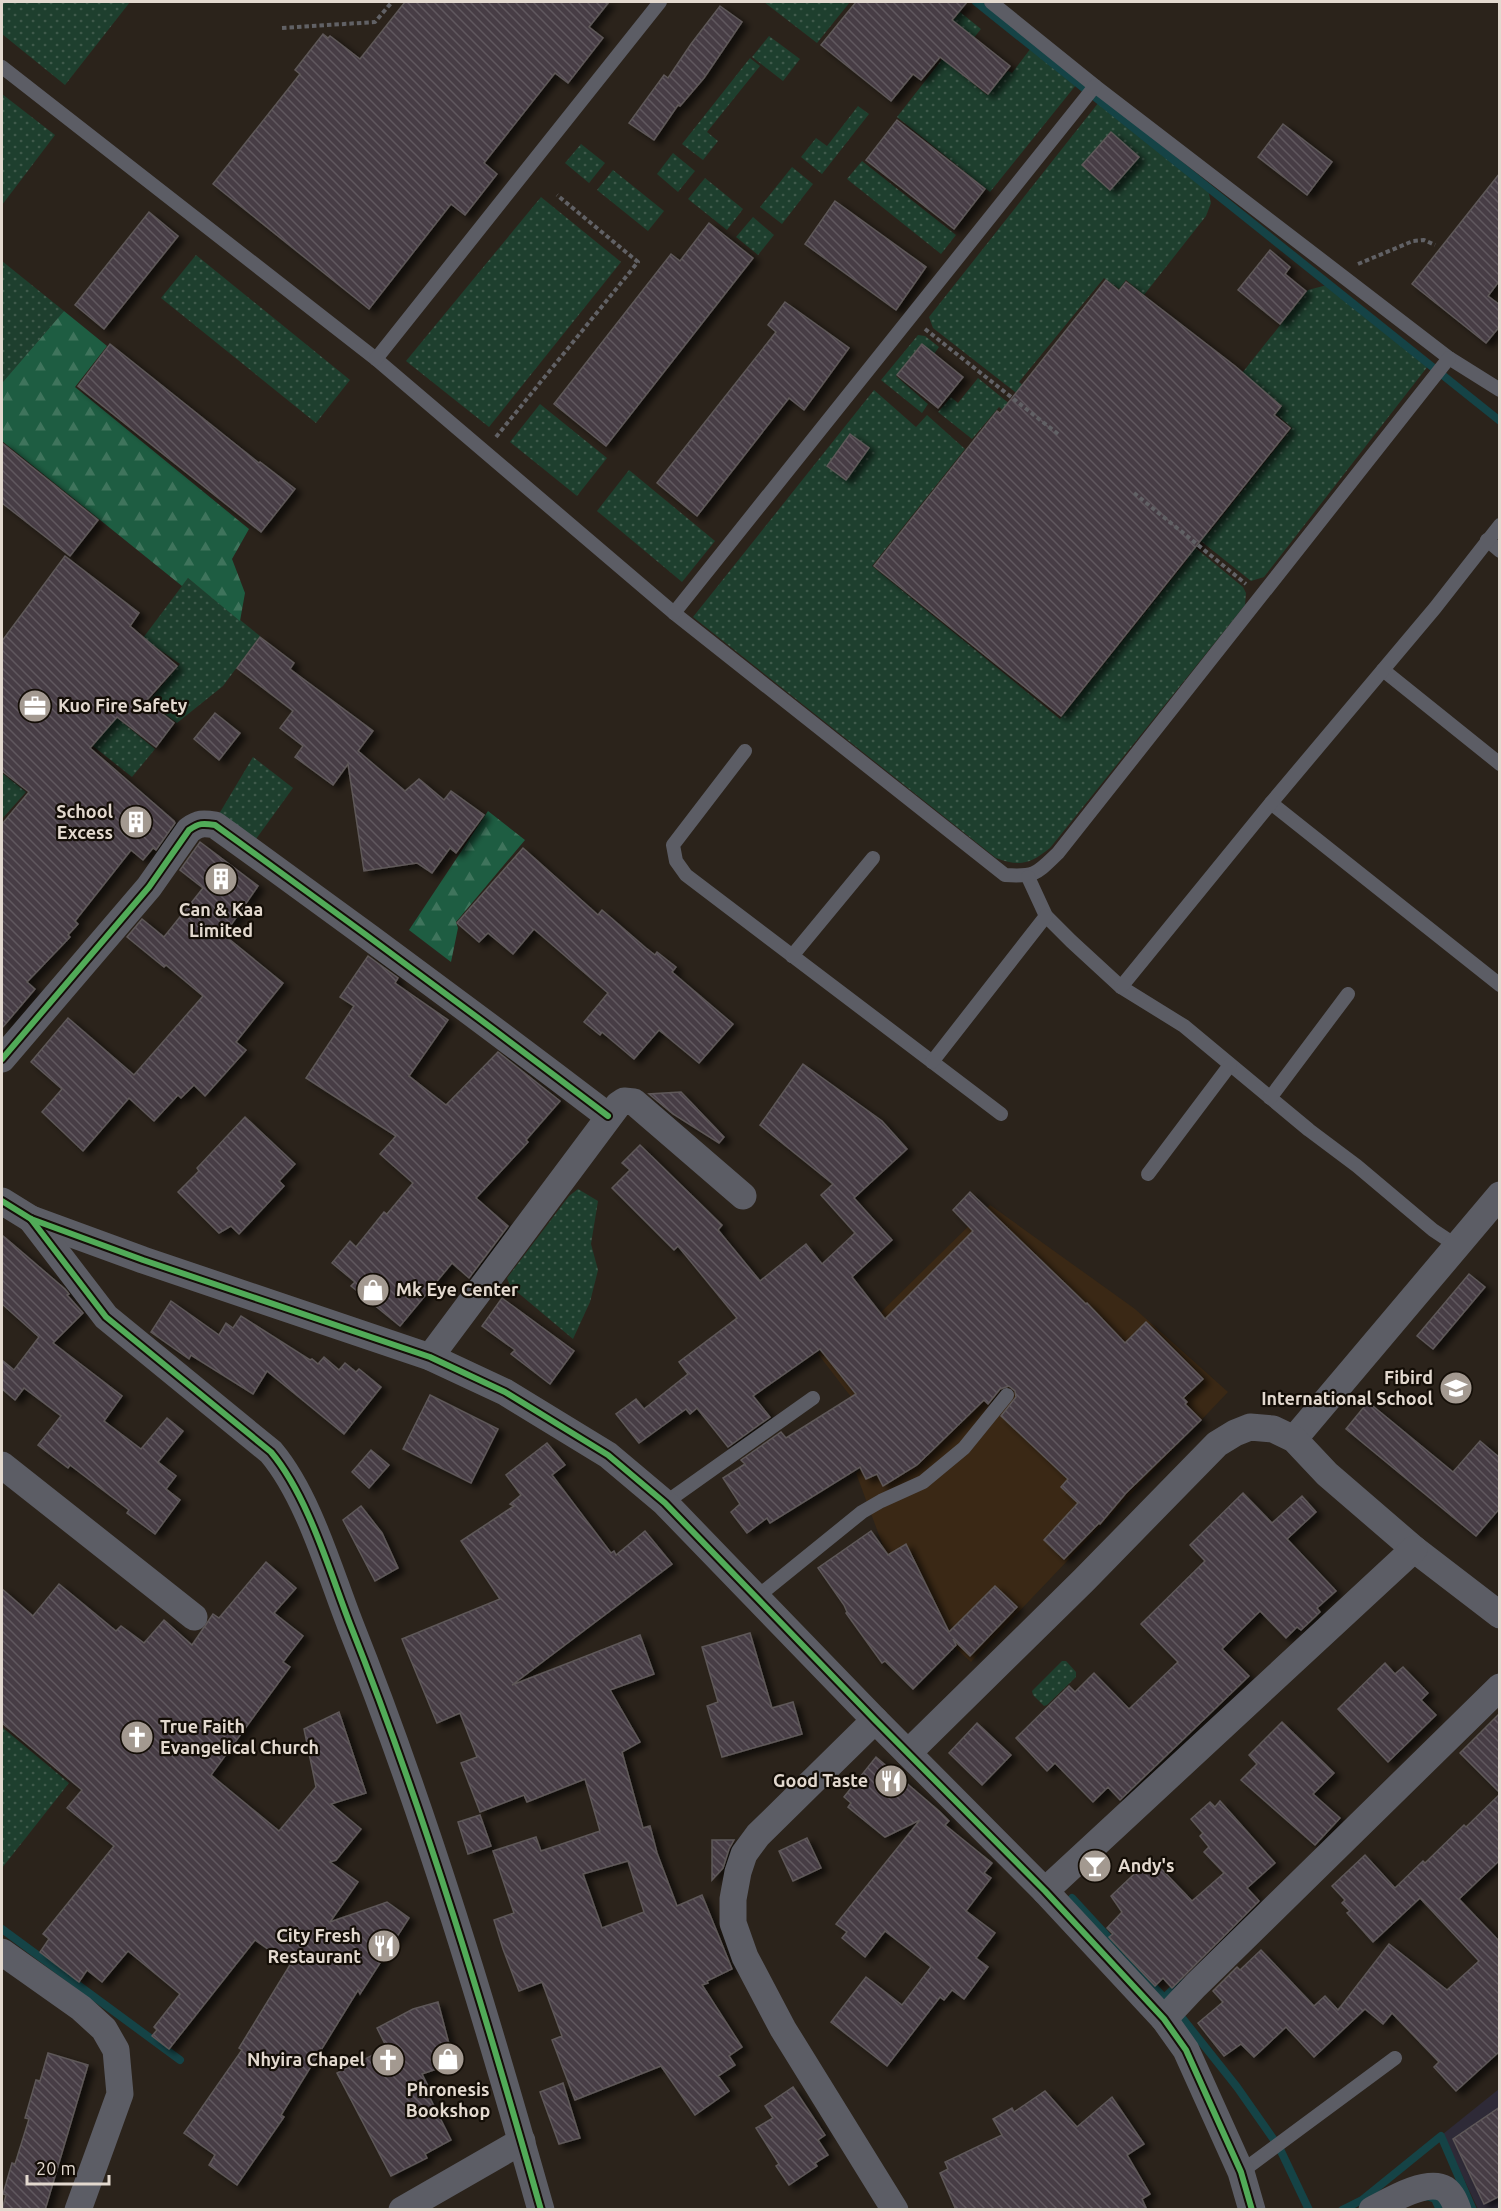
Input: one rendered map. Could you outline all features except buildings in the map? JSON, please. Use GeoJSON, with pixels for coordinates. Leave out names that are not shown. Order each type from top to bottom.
{"type":"FeatureCollection","features":[{"type":"Feature","properties":{"kind":"street"},"geometry":{"type":"LineString","coordinates":[[2,1059],[149,887],[189,830],[204,823],[215,825],[365,933],[608,1116]]}},
{"type":"Feature","properties":{"kind":"street"},"geometry":{"type":"LineString","coordinates":[[430,1357],[608,1116],[624,1101],[634,1102],[743,1196]]}},
{"type":"Feature","properties":{"kind":"street"},"geometry":{"type":"LineString","coordinates":[[1294,1439],[1500,1195]]}},
{"type":"Feature","properties":{"kind":"street"},"geometry":{"type":"LineString","coordinates":[[2,1200],[31,1219],[143,1260],[430,1357],[505,1392],[608,1455],[665,1503],[875,1720],[1045,1891],[1164,2019],[1186,2050],[1240,2172],[1252,2210]]}},
{"type":"Feature","properties":{"kind":"street"},"geometry":{"type":"LineString","coordinates":[[31,1219],[106,1317],[271,1452],[284,1467],[301,1499],[373,1682],[428,1835],[541,2210]]}},
{"type":"Feature","properties":{"kind":"street"},"geometry":{"type":"LineString","coordinates":[[908,1753],[1084,1580],[1217,1444],[1235,1432],[1250,1427],[1273,1429],[1294,1439],[1327,1474],[1413,1549],[1500,1615]]}},
{"type":"Feature","properties":{"kind":"street"},"geometry":{"type":"LineString","coordinates":[[2,1465],[194,1617]]}},
{"type":"Feature","properties":{"kind":"street"},"geometry":{"type":"LineString","coordinates":[[1045,1891],[1413,1549]]}},
{"type":"Feature","properties":{"kind":"street"},"geometry":{"type":"LineString","coordinates":[[1164,2019],[1500,1687]]}},
{"type":"Feature","properties":{"kind":"street"},"geometry":{"type":"LineString","coordinates":[[875,1720],[758,1835],[744,1854],[733,1899],[733,1923],[745,1958],[783,2029],[895,2210]]}},
{"type":"Feature","properties":{"kind":"street"},"geometry":{"type":"LineString","coordinates":[[2,1952],[81,2008],[104,2029],[116,2050],[120,2094],[78,2210]]}},
{"type":"Feature","properties":{"kind":"street"},"geometry":{"type":"LineString","coordinates":[[402,2210],[522,2141]]}},
{"type":"Feature","properties":{"kind":"street"},"geometry":{"type":"LineString","coordinates":[[1372,2210],[1401,2195],[1434,2186],[1448,2192],[1458,2210]]}},
{"type":"Feature","properties":{"kind":"lane"},"geometry":{"type":"LineString","coordinates":[[376,358],[660,2]]}},
{"type":"Feature","properties":{"kind":"lane"},"geometry":{"type":"LineString","coordinates":[[991,2],[1095,86],[1449,358],[1500,390]]}},
{"type":"Feature","properties":{"kind":"lane"},"geometry":{"type":"LineString","coordinates":[[2,67],[376,358],[674,613],[1005,875],[1028,877],[1040,871],[1058,853],[1449,358]]}},
{"type":"Feature","properties":{"kind":"lane"},"geometry":{"type":"LineString","coordinates":[[674,613],[1095,86]]}},
{"type":"Feature","properties":{"kind":"lane"},"geometry":{"type":"LineString","coordinates":[[1121,987],[1271,803],[1435,608],[1500,525]]}},
{"type":"Feature","properties":{"kind":"lane"},"geometry":{"type":"LineString","coordinates":[[1487,540],[1500,551]]}},
{"type":"Feature","properties":{"kind":"lane"},"geometry":{"type":"LineString","coordinates":[[1383,670],[1500,764]]}},
{"type":"Feature","properties":{"kind":"lane"},"geometry":{"type":"LineString","coordinates":[[745,751],[674,845],[676,861],[686,875],[1000,1114]]}},
{"type":"Feature","properties":{"kind":"lane"},"geometry":{"type":"LineString","coordinates":[[1271,803],[1500,985]]}},
{"type":"Feature","properties":{"kind":"lane"},"geometry":{"type":"LineString","coordinates":[[792,956],[873,858]]}},
{"type":"Feature","properties":{"kind":"lane"},"geometry":{"type":"LineString","coordinates":[[1028,877],[1047,916],[1121,987],[1184,1026],[1433,1230],[1457,1246]]}},
{"type":"Feature","properties":{"kind":"lane"},"geometry":{"type":"LineString","coordinates":[[932,1062],[1047,916]]}},
{"type":"Feature","properties":{"kind":"lane"},"geometry":{"type":"LineString","coordinates":[[1270,1098],[1348,994]]}},
{"type":"Feature","properties":{"kind":"lane"},"geometry":{"type":"LineString","coordinates":[[1148,1174],[1230,1065]]}},
{"type":"Feature","properties":{"kind":"lane"},"geometry":{"type":"LineString","coordinates":[[757,1597],[862,1512],[923,1482],[964,1448],[1008,1395]]}},
{"type":"Feature","properties":{"kind":"lane"},"geometry":{"type":"LineString","coordinates":[[665,1503],[813,1398]]}},
{"type":"Feature","properties":{"kind":"lane"},"geometry":{"type":"LineString","coordinates":[[1240,2172],[1395,2058]]}},
{"type":"Feature","properties":{"kind":"path"},"geometry":{"type":"LineString","coordinates":[[282,28],[375,22],[392,2]]}},
{"type":"Feature","properties":{"kind":"path"},"geometry":{"type":"LineString","coordinates":[[484,451],[638,262],[557,195]]}},
{"type":"Feature","properties":{"kind":"path"},"geometry":{"type":"LineString","coordinates":[[1338,273],[1413,241],[1424,240],[1435,245]]}},
{"type":"Feature","properties":{"kind":"path"},"geometry":{"type":"LineString","coordinates":[[910,317],[1058,434]]}},
{"type":"Feature","properties":{"kind":"path"},"geometry":{"type":"LineString","coordinates":[[1134,493],[1260,596]]}},
{"type":"Feature","properties":{"kind":"shaded area"},"geometry":{"type":"Polygon","coordinates":[[[990,1205],[1135,1309],[1228,1392],[971,1662],[952,1645],[900,1584],[883,1546],[856,1473],[889,1446],[818,1354],[862,1314],[874,1319],[990,1205]]]}},
{"type":"Feature","properties":{"kind":"shaded area"},"geometry":{"type":"Polygon","coordinates":[[[1499,2089],[1499,2209],[1478,2209],[1443,2134],[1499,2089]]]}},
{"type":"Feature","properties":{"kind":"green space"},"geometry":{"type":"Polygon","coordinates":[[[2,2],[130,2],[65,85],[2,34],[2,2]]]}},
{"type":"Feature","properties":{"kind":"green space"},"geometry":{"type":"Polygon","coordinates":[[[764,2],[850,2],[817,43],[764,2]]]}},
{"type":"Feature","properties":{"kind":"green space"},"geometry":{"type":"Polygon","coordinates":[[[960,12],[981,29],[951,66],[987,95],[1008,71],[1012,73],[1031,48],[1076,85],[990,192],[897,117],[950,49],[938,39],[960,12]]]}},
{"type":"Feature","properties":{"kind":"green space"},"geometry":{"type":"Polygon","coordinates":[[[769,36],[800,59],[783,81],[752,57],[769,36]]]}},
{"type":"Feature","properties":{"kind":"green space"},"geometry":{"type":"Polygon","coordinates":[[[750,58],[760,66],[707,132],[718,141],[703,160],[682,144],[750,58]]]}},
{"type":"Feature","properties":{"kind":"green space"},"geometry":{"type":"Polygon","coordinates":[[[2,94],[55,135],[2,205],[2,94]]]}},
{"type":"Feature","properties":{"kind":"green space"},"geometry":{"type":"Polygon","coordinates":[[[1099,102],[1208,190],[1211,203],[1206,216],[1144,295],[1126,280],[1119,289],[1104,278],[1019,382],[1070,424],[1065,431],[933,328],[929,317],[1099,102]]]}},
{"type":"Feature","properties":{"kind":"green space"},"geometry":{"type":"Polygon","coordinates":[[[858,106],[869,114],[822,174],[801,157],[816,138],[827,146],[858,106]]]}},
{"type":"Feature","properties":{"kind":"green space"},"geometry":{"type":"Polygon","coordinates":[[[581,144],[605,163],[589,183],[565,163],[581,144]]]}},
{"type":"Feature","properties":{"kind":"green space"},"geometry":{"type":"Polygon","coordinates":[[[673,153],[695,171],[678,192],[657,174],[673,153]]]}},
{"type":"Feature","properties":{"kind":"green space"},"geometry":{"type":"Polygon","coordinates":[[[862,161],[956,235],[941,254],[847,179],[862,161]]]}},
{"type":"Feature","properties":{"kind":"green space"},"geometry":{"type":"Polygon","coordinates":[[[792,167],[813,184],[782,224],[760,207],[792,167]]]}},
{"type":"Feature","properties":{"kind":"green space"},"geometry":{"type":"Polygon","coordinates":[[[613,170],[664,211],[648,231],[597,190],[613,170]]]}},
{"type":"Feature","properties":{"kind":"green space"},"geometry":{"type":"Polygon","coordinates":[[[705,178],[743,209],[727,230],[688,199],[705,178]]]}},
{"type":"Feature","properties":{"kind":"green space"},"geometry":{"type":"Polygon","coordinates":[[[541,197],[621,262],[489,427],[406,361],[541,197]]]}},
{"type":"Feature","properties":{"kind":"green space"},"geometry":{"type":"Polygon","coordinates":[[[753,217],[774,235],[758,255],[736,237],[753,217]]]}},
{"type":"Feature","properties":{"kind":"green space"},"geometry":{"type":"Polygon","coordinates":[[[196,255],[350,380],[316,423],[161,298],[196,255]]]}},
{"type":"Feature","properties":{"kind":"green space"},"geometry":{"type":"Polygon","coordinates":[[[2,261],[64,311],[2,383],[2,261]]]}},
{"type":"Feature","properties":{"kind":"green space"},"geometry":{"type":"Polygon","coordinates":[[[1327,285],[1428,366],[1264,577],[1251,581],[1133,487],[1140,479],[1208,534],[1292,428],[1276,414],[1282,406],[1265,392],[1235,382],[1308,290],[1327,285]]]}},
{"type":"Feature","properties":{"kind":"green space"},"geometry":{"type":"Polygon","coordinates":[[[64,311],[107,346],[75,387],[249,529],[232,559],[245,593],[240,621],[188,578],[182,586],[2,441],[2,383],[64,311]]]}},
{"type":"Feature","properties":{"kind":"green space"},"geometry":{"type":"Polygon","coordinates":[[[918,335],[925,336],[939,347],[934,354],[921,344],[896,376],[928,404],[922,413],[881,380],[918,335]]]}},
{"type":"Feature","properties":{"kind":"green space"},"geometry":{"type":"Polygon","coordinates":[[[978,378],[1056,442],[1051,449],[999,407],[972,439],[938,412],[951,397],[958,403],[978,378]]]}},
{"type":"Feature","properties":{"kind":"green space"},"geometry":{"type":"Polygon","coordinates":[[[874,390],[916,427],[927,415],[965,449],[872,566],[1060,719],[1188,559],[1120,505],[1130,494],[1243,587],[1246,593],[1245,605],[1050,848],[1030,861],[1018,863],[996,858],[693,617],[874,390]]]}},
{"type":"Feature","properties":{"kind":"green space"},"geometry":{"type":"Polygon","coordinates":[[[540,404],[607,458],[577,496],[510,442],[540,404]]]}},
{"type":"Feature","properties":{"kind":"green space"},"geometry":{"type":"Polygon","coordinates":[[[629,470],[715,541],[682,582],[597,511],[629,470]]]}},
{"type":"Feature","properties":{"kind":"green space"},"geometry":{"type":"Polygon","coordinates":[[[188,578],[260,636],[223,686],[177,723],[148,702],[180,664],[143,638],[188,578]]]}},
{"type":"Feature","properties":{"kind":"green space"},"geometry":{"type":"Polygon","coordinates":[[[116,717],[155,749],[132,777],[93,746],[116,717]]]}},
{"type":"Feature","properties":{"kind":"green space"},"geometry":{"type":"Polygon","coordinates":[[[253,757],[293,788],[256,839],[219,814],[253,757]]]}},
{"type":"Feature","properties":{"kind":"green space"},"geometry":{"type":"Polygon","coordinates":[[[2,773],[26,792],[2,819],[2,773]]]}},
{"type":"Feature","properties":{"kind":"green space"},"geometry":{"type":"Polygon","coordinates":[[[488,811],[525,840],[456,922],[458,928],[451,962],[409,930],[488,811]]]}},
{"type":"Feature","properties":{"kind":"green space"},"geometry":{"type":"Polygon","coordinates":[[[578,1189],[598,1201],[591,1244],[598,1270],[590,1302],[573,1339],[510,1286],[507,1278],[569,1196],[578,1189]]]}},
{"type":"Feature","properties":{"kind":"green space"},"geometry":{"type":"Polygon","coordinates":[[[1062,1661],[1066,1661],[1076,1672],[1076,1677],[1044,1706],[1032,1691],[1062,1661]]]}},
{"type":"Feature","properties":{"kind":"green space"},"geometry":{"type":"Polygon","coordinates":[[[2,1727],[69,1783],[2,1868],[2,1727]]]}},
{"type":"Feature","properties":{"kind":"waterway"},"geometry":{"type":"LineString","coordinates":[[976,2],[1500,421]]}},
{"type":"Feature","properties":{"kind":"waterway"},"geometry":{"type":"LineString","coordinates":[[1072,1898],[1179,2014],[1237,2087],[1279,2147],[1309,2210]]}},
{"type":"Feature","properties":{"kind":"waterway"},"geometry":{"type":"LineString","coordinates":[[2,1929],[180,2060]]}},
{"type":"Feature","properties":{"kind":"waterway"},"geometry":{"type":"LineString","coordinates":[[1164,1998],[1181,1982]]}},
{"type":"Feature","properties":{"kind":"waterway"},"geometry":{"type":"LineString","coordinates":[[1342,2210],[1362,2200],[1441,2136],[1473,2210]]}},
{"type":"Feature","properties":{"kind":"waterway"},"geometry":{"type":"LineString","coordinates":[[1425,2197],[1435,2199],[1440,2210]]}},
{"type":"Feature","properties":{"kind":"cycle path"},"geometry":{"type":"LineString","coordinates":[[2,1059],[149,887],[189,830],[198,825],[207,824],[215,825],[314,897],[608,1116]]}},
{"type":"Feature","properties":{"kind":"cycle path"},"geometry":{"type":"LineString","coordinates":[[2,1201],[31,1219],[143,1260],[430,1357],[505,1392],[608,1455],[665,1503],[875,1720],[1045,1891],[1164,2019],[1186,2050],[1241,2172],[1252,2210]]}},
{"type":"Feature","properties":{"kind":"cycle path"},"geometry":{"type":"LineString","coordinates":[[31,1219],[106,1317],[271,1452],[296,1490],[326,1557],[429,1841],[476,1988],[541,2210]]}},
{"type":"Feature","properties":{"kind":"place","name":"Kuo Fire Safety"},"geometry":{"type":"Point","coordinates":[35,706]}},
{"type":"Feature","properties":{"kind":"place","name":"School Excess"},"geometry":{"type":"Point","coordinates":[136,822]}},
{"type":"Feature","properties":{"kind":"place","name":"Can & Kaa Limited"},"geometry":{"type":"Point","coordinates":[221,879]}},
{"type":"Feature","properties":{"kind":"place","name":"Mk Eye Center"},"geometry":{"type":"Point","coordinates":[373,1290]}},
{"type":"Feature","properties":{"kind":"place","name":"Fibird International School"},"geometry":{"type":"Point","coordinates":[1456,1388]}},
{"type":"Feature","properties":{"kind":"place","name":"True Faith Evangelical Church"},"geometry":{"type":"Point","coordinates":[137,1737]}},
{"type":"Feature","properties":{"kind":"place","name":"Good Taste"},"geometry":{"type":"Point","coordinates":[891,1781]}},
{"type":"Feature","properties":{"kind":"place","name":"Andy's"},"geometry":{"type":"Point","coordinates":[1095,1866]}},
{"type":"Feature","properties":{"kind":"place","name":"City Fresh Restaurant"},"geometry":{"type":"Point","coordinates":[384,1946]}},
{"type":"Feature","properties":{"kind":"place","name":"Phronesis Bookshop"},"geometry":{"type":"Point","coordinates":[448,2059]}},
{"type":"Feature","properties":{"kind":"place","name":"Nhyira Chapel"},"geometry":{"type":"Point","coordinates":[388,2060]}}]}
